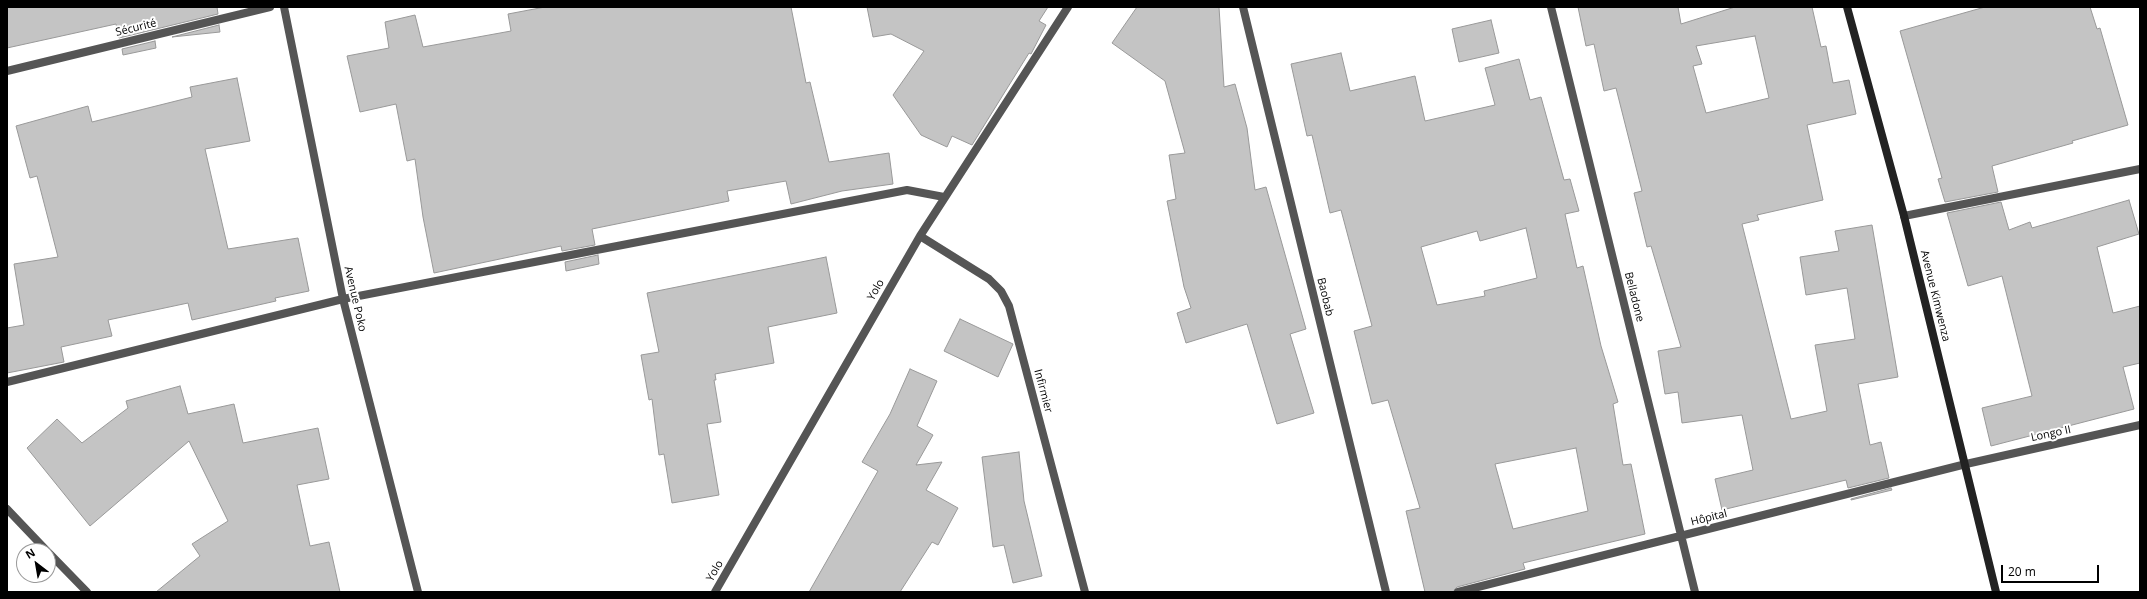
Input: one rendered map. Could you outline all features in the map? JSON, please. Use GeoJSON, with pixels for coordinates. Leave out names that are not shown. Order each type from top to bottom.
{"type":"FeatureCollection","features":[{"type":"Feature","properties":{"kind":"street","name":"Sécurité"},"geometry":{"type":"LineString","coordinates":[[7,71],[270,7]]}},
{"type":"Feature","properties":{"kind":"street","name":"Avenue Poko"},"geometry":{"type":"LineString","coordinates":[[284,7],[342,299],[418,592]]}},
{"type":"Feature","properties":{"kind":"street","name":"Yolo"},"geometry":{"type":"LineString","coordinates":[[716,592],[920,236],[1068,7]]}},
{"type":"Feature","properties":{"kind":"street","name":"Baobab"},"geometry":{"type":"LineString","coordinates":[[1243,7],[1386,592]]}},
{"type":"Feature","properties":{"kind":"street","name":"Belladone"},"geometry":{"type":"LineString","coordinates":[[1551,7],[1695,592]]}},
{"type":"Feature","properties":{"kind":"street","name":"Avenue Kimwenza"},"geometry":{"type":"LineString","coordinates":[[1847,7],[1904,216],[1966,464],[1996,592]]}},
{"type":"Feature","properties":{"kind":"street"},"geometry":{"type":"LineString","coordinates":[[1904,216],[2140,169]]}},
{"type":"Feature","properties":{"kind":"street"},"geometry":{"type":"LineString","coordinates":[[7,382],[342,299],[907,190],[944,197]]}},
{"type":"Feature","properties":{"kind":"street","name":"Infirmier"},"geometry":{"type":"LineString","coordinates":[[920,236],[989,279],[1009,306],[1085,592]]}},
{"type":"Feature","properties":{"kind":"street","name":"Longo II"},"geometry":{"type":"LineString","coordinates":[[1966,464],[2140,425]]}},
{"type":"Feature","properties":{"kind":"street","name":"Hôpital"},"geometry":{"type":"LineString","coordinates":[[1458,592],[1682,537],[1966,464]]}},
{"type":"Feature","properties":{"kind":"street"},"geometry":{"type":"LineString","coordinates":[[7,509],[40,543]]}},
{"type":"Feature","properties":{"kind":"street"},"geometry":{"type":"LineString","coordinates":[[56,559],[87,592]]}},
{"type":"Feature","properties":{"kind":"building"},"geometry":{"type":"Polygon","coordinates":[[[7,7],[217,7],[218,14],[119,38],[116,24],[7,48],[7,7]]]}},
{"type":"Feature","properties":{"kind":"building"},"geometry":{"type":"Polygon","coordinates":[[[545,7],[791,7],[806,83],[810,82],[829,162],[889,153],[893,184],[842,191],[791,204],[786,181],[727,191],[729,201],[592,229],[595,245],[562,251],[561,246],[434,273],[423,217],[415,159],[407,161],[396,104],[360,112],[347,56],[389,48],[385,22],[415,15],[423,47],[511,31],[508,14],[545,7]]]}},
{"type":"Feature","properties":{"kind":"building"},"geometry":{"type":"Polygon","coordinates":[[[867,7],[1048,7],[1039,21],[1046,25],[1031,54],[1029,53],[972,145],[952,136],[947,147],[921,135],[893,95],[924,51],[891,34],[873,37],[867,7]]]}},
{"type":"Feature","properties":{"kind":"building"},"geometry":{"type":"Polygon","coordinates":[[[1137,7],[1219,7],[1224,87],[1235,84],[1247,128],[1255,190],[1266,187],[1306,329],[1290,334],[1314,413],[1277,424],[1247,324],[1186,343],[1177,313],[1191,308],[1184,287],[1167,201],[1176,199],[1169,155],[1185,153],[1165,81],[1112,43],[1137,7]]]}},
{"type":"Feature","properties":{"kind":"building"},"geometry":{"type":"Polygon","coordinates":[[[1578,7],[1678,7],[1681,24],[1735,7],[1812,7],[1821,47],[1826,46],[1833,83],[1849,80],[1856,114],[1807,125],[1823,200],[1757,215],[1759,220],[1742,224],[1791,419],[1827,411],[1815,345],[1855,339],[1847,288],[1806,295],[1800,257],[1839,251],[1835,231],[1872,225],[1898,377],[1858,384],[1870,445],[1881,442],[1889,478],[1848,488],[1846,480],[1722,510],[1715,479],[1753,470],[1742,415],[1682,423],[1678,392],[1665,394],[1658,351],[1681,347],[1651,246],[1647,247],[1634,193],[1642,191],[1616,88],[1604,91],[1594,44],[1586,46],[1578,7]],[[1755,36],[1696,46],[1702,64],[1693,66],[1706,113],[1769,98],[1755,36]]]}},
{"type":"Feature","properties":{"kind":"building"},"geometry":{"type":"Polygon","coordinates":[[[1985,7],[2090,7],[2097,29],[2100,28],[2128,125],[2072,141],[2073,143],[1992,166],[1998,192],[1945,202],[1938,179],[1942,178],[1900,31],[1985,7]]]}},
{"type":"Feature","properties":{"kind":"building"},"geometry":{"type":"Polygon","coordinates":[[[1491,20],[1499,53],[1459,62],[1452,29],[1491,20]]]}},
{"type":"Feature","properties":{"kind":"building"},"geometry":{"type":"Polygon","coordinates":[[[219,25],[220,32],[172,37],[219,25]]]}},
{"type":"Feature","properties":{"kind":"building"},"geometry":{"type":"Polygon","coordinates":[[[155,41],[156,48],[123,55],[122,49],[155,41]]]}},
{"type":"Feature","properties":{"kind":"building"},"geometry":{"type":"Polygon","coordinates":[[[1341,53],[1350,91],[1415,76],[1425,121],[1495,105],[1485,68],[1519,59],[1530,100],[1541,97],[1564,180],[1570,179],[1579,211],[1565,214],[1577,268],[1583,266],[1601,346],[1618,402],[1613,404],[1623,465],[1631,464],[1645,534],[1523,563],[1525,569],[1457,587],[1453,592],[1425,592],[1406,511],[1420,508],[1388,400],[1372,404],[1354,331],[1372,326],[1341,210],[1330,213],[1312,135],[1307,136],[1291,64],[1341,53]],[[1526,228],[1480,241],[1477,231],[1421,247],[1437,305],[1485,296],[1484,291],[1537,278],[1526,228]],[[1576,448],[1495,464],[1513,529],[1588,511],[1576,448]]]}},
{"type":"Feature","properties":{"kind":"building"},"geometry":{"type":"Polygon","coordinates":[[[237,78],[250,141],[205,149],[228,249],[298,238],[309,291],[275,298],[276,301],[192,320],[188,303],[108,320],[112,336],[61,347],[64,362],[7,373],[7,328],[24,325],[14,264],[58,257],[37,176],[30,178],[16,126],[88,106],[92,122],[192,97],[190,87],[237,78]]]}},
{"type":"Feature","properties":{"kind":"building"},"geometry":{"type":"Polygon","coordinates":[[[2129,200],[2139,234],[2097,247],[2113,313],[2140,306],[2140,363],[2123,367],[2134,409],[1991,446],[1982,408],[2032,396],[2002,276],[1968,286],[1947,213],[2001,202],[2009,230],[2030,222],[2032,228],[2129,200]]]}},
{"type":"Feature","properties":{"kind":"building"},"geometry":{"type":"Polygon","coordinates":[[[598,255],[599,264],[566,271],[565,262],[598,255]]]}},
{"type":"Feature","properties":{"kind":"building"},"geometry":{"type":"Polygon","coordinates":[[[826,257],[837,313],[768,327],[774,363],[715,374],[716,380],[714,380],[721,422],[707,424],[719,495],[672,503],[664,454],[659,455],[652,399],[649,400],[641,355],[659,352],[647,293],[826,257]]]}},
{"type":"Feature","properties":{"kind":"building"},"geometry":{"type":"Polygon","coordinates":[[[960,319],[1013,344],[998,377],[944,351],[960,319]]]}},
{"type":"Feature","properties":{"kind":"building"},"geometry":{"type":"Polygon","coordinates":[[[910,369],[937,381],[917,426],[933,435],[916,465],[942,462],[926,490],[958,508],[938,545],[932,542],[900,592],[809,592],[878,471],[862,462],[890,414],[910,369]]]}},
{"type":"Feature","properties":{"kind":"building"},"geometry":{"type":"Polygon","coordinates":[[[180,386],[188,414],[234,404],[243,443],[318,428],[329,479],[297,485],[310,546],[329,542],[340,592],[156,592],[200,556],[192,544],[228,521],[189,441],[90,526],[27,448],[57,419],[82,443],[128,408],[126,401],[180,386]]]}},
{"type":"Feature","properties":{"kind":"building"},"geometry":{"type":"Polygon","coordinates":[[[1019,452],[1024,501],[1042,576],[1013,583],[1004,545],[993,547],[982,457],[1019,452]]]}},
{"type":"Feature","properties":{"kind":"building"},"geometry":{"type":"Polygon","coordinates":[[[1891,488],[1892,490],[1851,500],[1851,499],[1891,488]]]}}]}
